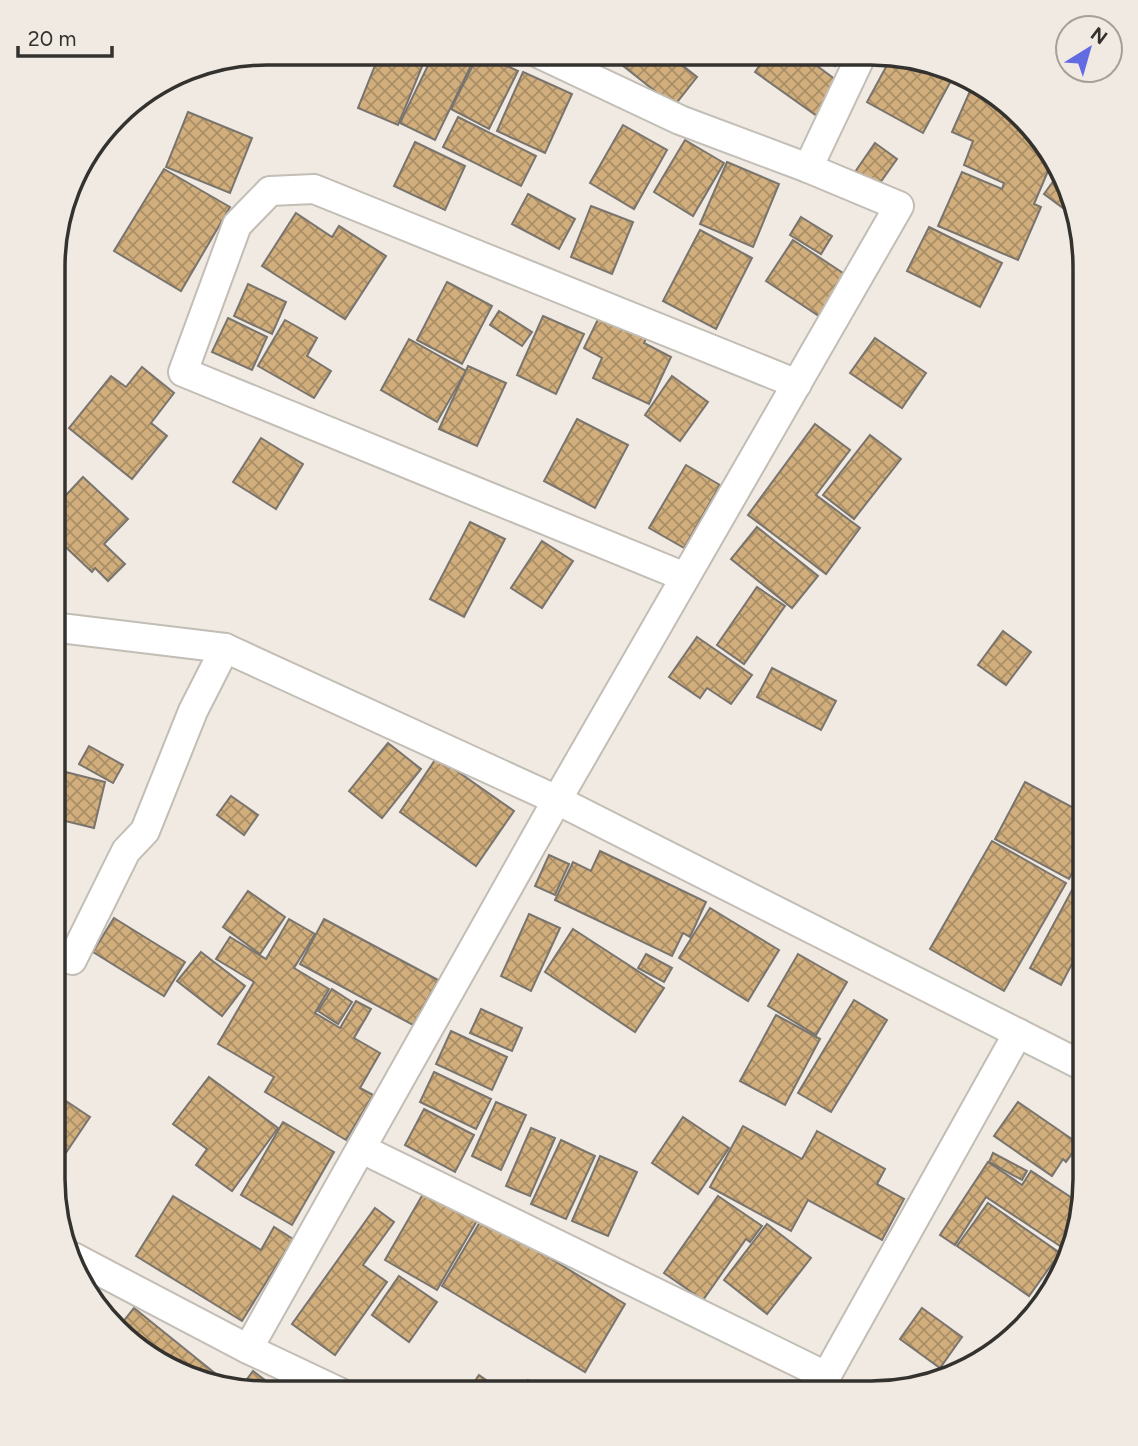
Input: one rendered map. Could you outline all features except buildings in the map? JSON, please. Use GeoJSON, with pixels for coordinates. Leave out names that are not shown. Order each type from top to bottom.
{"type":"FeatureCollection","features":[{"type":"Feature","properties":{"kind":"street"},"geometry":{"type":"LineString","coordinates":[[248,1349],[557,800],[900,206],[680,120],[563,65]]}},
{"type":"Feature","properties":{"kind":"street"},"geometry":{"type":"LineString","coordinates":[[808,168],[857,65]]}},
{"type":"Feature","properties":{"kind":"street"},"geometry":{"type":"LineString","coordinates":[[685,577],[183,372],[237,226],[270,191],[314,189],[797,384]]}},
{"type":"Feature","properties":{"kind":"street"},"geometry":{"type":"LineString","coordinates":[[65,629],[225,648],[557,800],[1073,1061]]}},
{"type":"Feature","properties":{"kind":"street"},"geometry":{"type":"LineString","coordinates":[[72,960],[126,851],[145,831],[193,711],[225,648]]}},
{"type":"Feature","properties":{"kind":"street"},"geometry":{"type":"LineString","coordinates":[[823,1381],[1018,1033]]}},
{"type":"Feature","properties":{"kind":"street"},"geometry":{"type":"LineString","coordinates":[[362,1149],[813,1381]]}},
{"type":"Feature","properties":{"kind":"street"},"geometry":{"type":"LineString","coordinates":[[83,1262],[248,1349],[316,1381]]}}]}
